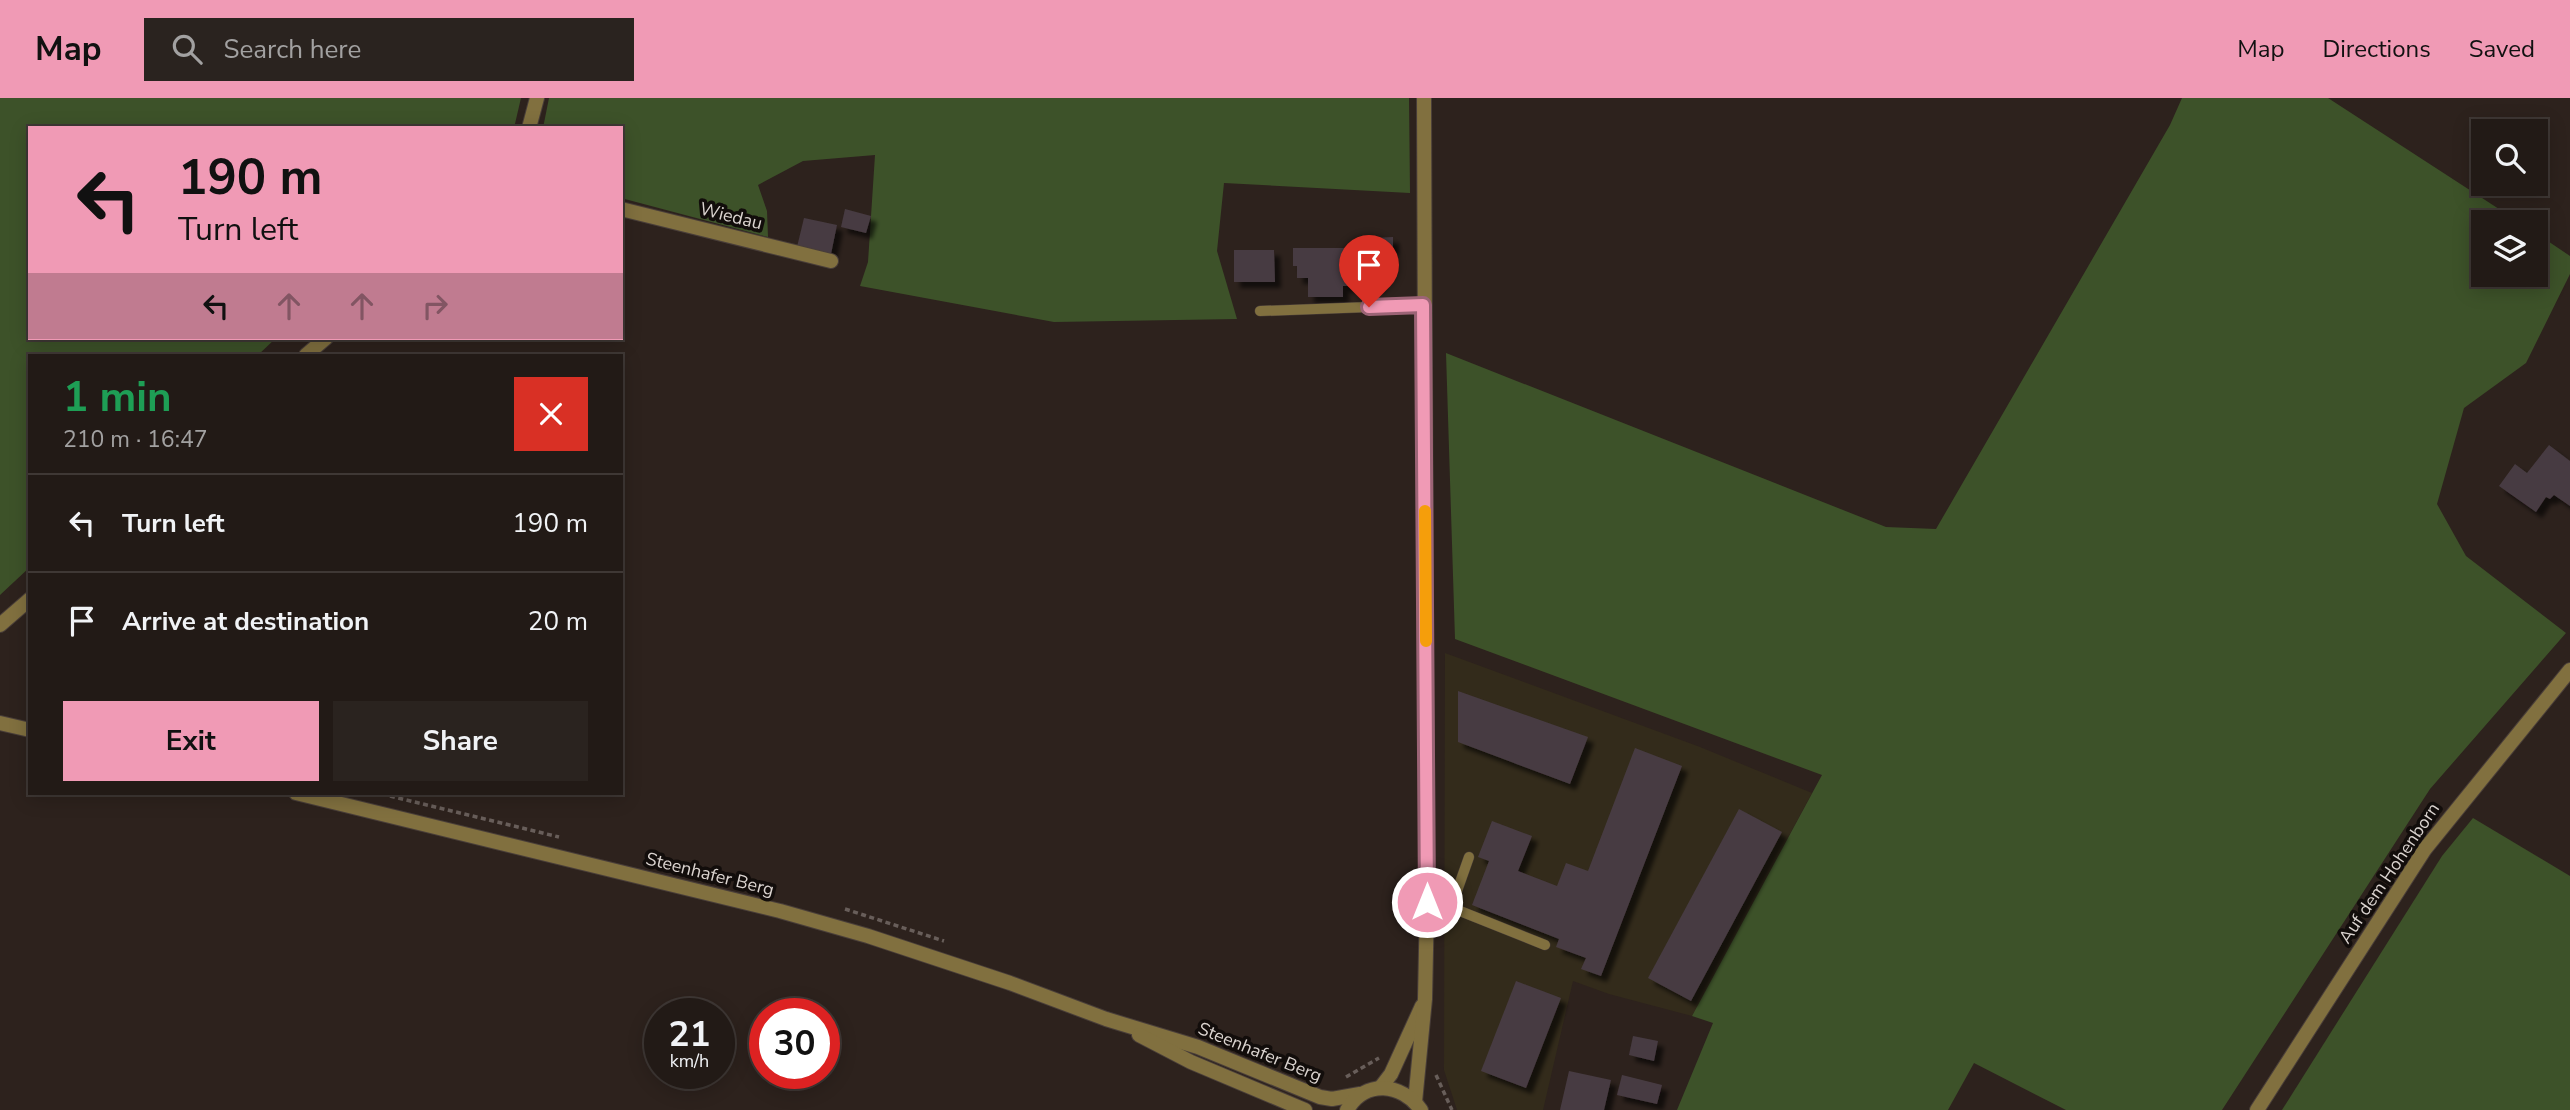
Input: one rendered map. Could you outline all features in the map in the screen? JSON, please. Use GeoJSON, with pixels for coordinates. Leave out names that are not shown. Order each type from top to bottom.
{"type":"FeatureCollection","features":[{"type":"Feature","properties":{"kind":"street"},"geometry":{"type":"LineString","coordinates":[[530,126],[537,98]]}},
{"type":"Feature","properties":{"kind":"street"},"geometry":{"type":"LineString","coordinates":[[1418,1106],[1426,999],[1427,902],[1424,98]]}},
{"type":"Feature","properties":{"kind":"street","name":"Wiedau"},"geometry":{"type":"LineString","coordinates":[[623,209],[831,261]]}},
{"type":"Feature","properties":{"kind":"street"},"geometry":{"type":"LineString","coordinates":[[307,354],[324,340]]}},
{"type":"Feature","properties":{"kind":"street"},"geometry":{"type":"LineString","coordinates":[[0,625],[28,601]]}},
{"type":"Feature","properties":{"kind":"street","name":"Auf dem Hohenborn"},"geometry":{"type":"LineString","coordinates":[[2257,1110],[2425,849],[2570,670]]}},
{"type":"Feature","properties":{"kind":"street"},"geometry":{"type":"LineString","coordinates":[[0,723],[28,730]]}},
{"type":"Feature","properties":{"kind":"street","name":"Steenhafer Berg"},"geometry":{"type":"LineString","coordinates":[[304,795],[792,914],[937,958],[1107,1019],[1198,1047],[1320,1097],[1332,1099],[1381,1087]]}},
{"type":"Feature","properties":{"kind":"street"},"geometry":{"type":"LineString","coordinates":[[1418,1106],[1398,1090],[1381,1087],[1395,1065],[1426,999]]}},
{"type":"Feature","properties":{"kind":"street","name":"Steenhafer Berg"},"geometry":{"type":"LineString","coordinates":[[1107,1019],[1191,1062],[1304,1110]]}},
{"type":"Feature","properties":{"kind":"street"},"geometry":{"type":"LineString","coordinates":[[1347,1110],[1360,1094]]}},
{"type":"Feature","properties":{"kind":"lane"},"geometry":{"type":"LineString","coordinates":[[1260,311],[1423,305]]}},
{"type":"Feature","properties":{"kind":"lane"},"geometry":{"type":"LineString","coordinates":[[1452,905],[1469,857]]}},
{"type":"Feature","properties":{"kind":"lane"},"geometry":{"type":"LineString","coordinates":[[1427,902],[1452,905],[1460,911],[1545,945]]}},
{"type":"Feature","properties":{"kind":"path"},"geometry":{"type":"LineString","coordinates":[[1433,1070],[1441,1081],[1452,1110]]}},
{"type":"Feature","properties":{"kind":"shaded area"},"geometry":{"type":"Polygon","coordinates":[[[1445,653],[1700,747],[1812,793],[1692,1016],[1609,994],[1573,981],[1543,1110],[1457,1110],[1444,1070],[1445,653]]]}},
{"type":"Feature","properties":{"kind":"green space"},"geometry":{"type":"Polygon","coordinates":[[[0,98],[521,98],[514,126],[28,126],[28,340],[274,340],[259,354],[28,354],[28,569],[0,595],[0,98]]]}},
{"type":"Feature","properties":{"kind":"green space"},"geometry":{"type":"Polygon","coordinates":[[[549,98],[1409,98],[1410,193],[1224,183],[1217,251],[1237,319],[1054,322],[860,286],[868,262],[875,155],[803,161],[758,185],[767,211],[768,237],[623,199],[623,126],[543,126],[549,98]]]}},
{"type":"Feature","properties":{"kind":"green space"},"geometry":{"type":"Polygon","coordinates":[[[2182,98],[2328,98],[2471,191],[2471,196],[2479,196],[2501,210],[2471,210],[2471,287],[2548,287],[2548,241],[2570,256],[2570,274],[2526,363],[2464,408],[2437,504],[2466,556],[2566,633],[2430,789],[2222,1110],[2066,1110],[1974,1063],[1948,1110],[1677,1110],[1713,1023],[1692,1016],[1822,775],[1455,639],[1446,353],[1886,527],[1936,529],[2170,125],[2182,98]]]}},
{"type":"Feature","properties":{"kind":"green space"},"geometry":{"type":"Polygon","coordinates":[[[2473,818],[2570,876],[2570,1110],[2282,1110],[2442,856],[2473,818]]]}},
{"type":"Feature","properties":{"kind":"building"},"geometry":{"type":"Polygon","coordinates":[[[845,209],[871,216],[866,233],[841,227],[845,209]]]}},
{"type":"Feature","properties":{"kind":"building"},"geometry":{"type":"Polygon","coordinates":[[[804,218],[837,225],[831,254],[797,247],[804,218]]]}},
{"type":"Feature","properties":{"kind":"building"},"geometry":{"type":"Polygon","coordinates":[[[1393,237],[1393,249],[1373,249],[1373,238],[1393,237]]]}},
{"type":"Feature","properties":{"kind":"building"},"geometry":{"type":"Polygon","coordinates":[[[1293,248],[1346,248],[1346,256],[1379,256],[1379,286],[1343,286],[1343,297],[1308,297],[1308,278],[1297,278],[1297,266],[1293,266],[1293,248]]]}},
{"type":"Feature","properties":{"kind":"building"},"geometry":{"type":"Polygon","coordinates":[[[1234,250],[1274,250],[1275,282],[1234,282],[1234,250]]]}},
{"type":"Feature","properties":{"kind":"building"},"geometry":{"type":"Polygon","coordinates":[[[2549,445],[2570,461],[2570,506],[2554,495],[2550,499],[2546,497],[2536,512],[2499,486],[2515,464],[2527,473],[2549,445]]]}},
{"type":"Feature","properties":{"kind":"building"},"geometry":{"type":"Polygon","coordinates":[[[1458,691],[1588,737],[1570,784],[1458,742],[1458,691]]]}},
{"type":"Feature","properties":{"kind":"building"},"geometry":{"type":"Polygon","coordinates":[[[1635,748],[1682,766],[1601,976],[1581,969],[1586,958],[1556,947],[1559,939],[1472,905],[1489,861],[1478,857],[1492,821],[1532,836],[1518,871],[1557,886],[1566,863],[1588,871],[1635,748]]]}},
{"type":"Feature","properties":{"kind":"building"},"geometry":{"type":"Polygon","coordinates":[[[1739,809],[1782,832],[1691,1001],[1648,978],[1739,809]]]}},
{"type":"Feature","properties":{"kind":"building"},"geometry":{"type":"Polygon","coordinates":[[[1516,981],[1561,998],[1526,1088],[1481,1071],[1516,981]]]}},
{"type":"Feature","properties":{"kind":"building"},"geometry":{"type":"Polygon","coordinates":[[[1633,1036],[1658,1041],[1654,1061],[1629,1055],[1633,1036]]]}},
{"type":"Feature","properties":{"kind":"building"},"geometry":{"type":"Polygon","coordinates":[[[1569,1071],[1611,1080],[1604,1110],[1560,1110],[1569,1071]]]}},
{"type":"Feature","properties":{"kind":"building"},"geometry":{"type":"Polygon","coordinates":[[[1622,1075],[1662,1085],[1657,1104],[1617,1095],[1622,1075]]]}},
{"type":"Feature","properties":{"kind":"slow traffic"},"geometry":{"type":"LineString","coordinates":[[1425,511],[1426,641]]}},
{"type":"Feature","properties":{"kind":"route"},"geometry":{"type":"LineString","coordinates":[[1369,307],[1423,305],[1427,902]]}}]}
